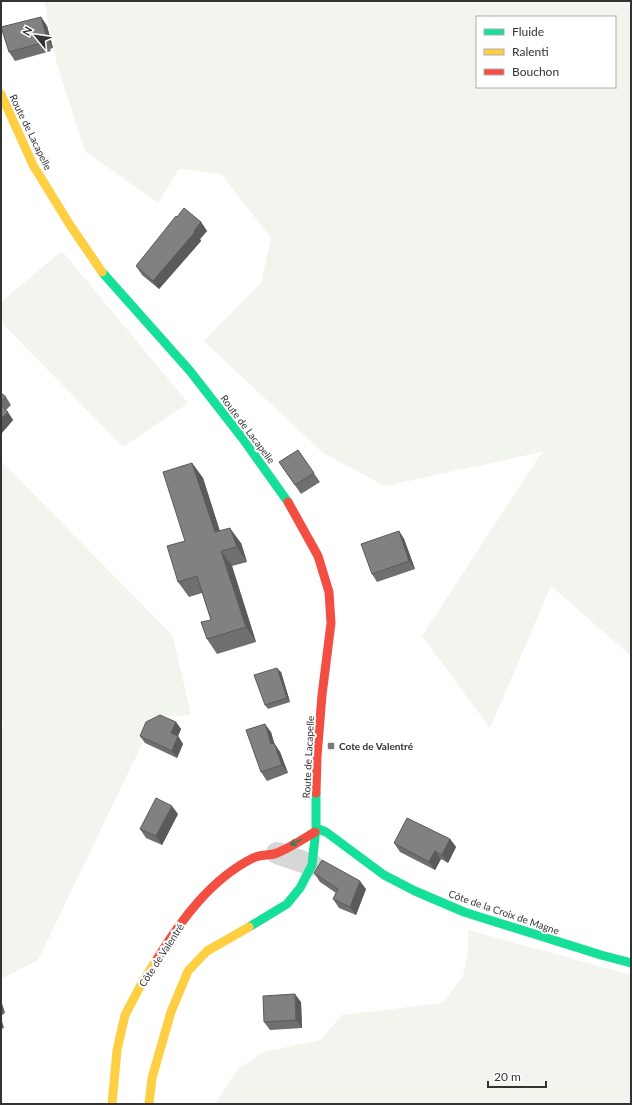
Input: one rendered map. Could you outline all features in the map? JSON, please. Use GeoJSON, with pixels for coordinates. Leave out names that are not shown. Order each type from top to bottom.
{"type":"FeatureCollection","features":[{"type":"Feature","properties":{"kind":"street","name":"Route de Lacapelle"},"geometry":{"type":"LineString","coordinates":[[1,94],[33,165],[70,225],[102,271],[190,371],[242,439],[290,504],[318,556],[329,592],[331,623],[322,696],[318,757],[316,830],[312,865]]}},
{"type":"Feature","properties":{"kind":"street","name":"Côte de Valentré"},"geometry":{"type":"LineString","coordinates":[[112,1104],[117,1050],[125,1015],[142,983],[173,933],[204,895],[231,871],[255,856],[277,853],[316,830]]}},
{"type":"Feature","properties":{"kind":"street","name":"Côte de la Croix de Magne"},"geometry":{"type":"LineString","coordinates":[[316,830],[326,832],[384,874],[415,892],[464,912],[631,963]]}},
{"type":"Feature","properties":{"kind":"street","name":"Côte de Valentré"},"geometry":{"type":"LineString","coordinates":[[277,853],[312,865]]}},
{"type":"Feature","properties":{"kind":"street"},"geometry":{"type":"LineString","coordinates":[[149,1104],[152,1078],[171,1012],[188,971],[207,951],[287,904],[300,888],[312,865]]}},
{"type":"Feature","properties":{"kind":"shaded area"},"geometry":{"type":"Polygon","coordinates":[[[44,1],[631,1],[631,656],[551,586],[490,728],[422,636],[542,452],[385,486],[323,453],[204,341],[261,283],[271,238],[221,174],[179,169],[158,203],[85,151],[57,64],[44,1]]]}},
{"type":"Feature","properties":{"kind":"shaded area"},"geometry":{"type":"Polygon","coordinates":[[[62,251],[188,403],[123,447],[1,322],[1,302],[62,251]]]}},
{"type":"Feature","properties":{"kind":"shaded area"},"geometry":{"type":"Polygon","coordinates":[[[1,461],[173,636],[191,715],[155,717],[38,960],[1,979],[1,729],[5,724],[1,725],[1,461]]]}},
{"type":"Feature","properties":{"kind":"shaded area"},"geometry":{"type":"Polygon","coordinates":[[[468,930],[631,975],[631,1104],[215,1104],[237,1070],[263,1052],[320,1040],[342,1015],[442,1003],[463,976],[468,952],[468,930]]]}},
{"type":"Feature","properties":{"kind":"building"},"geometry":{"type":"Polygon","coordinates":[[[41,17],[47,39],[44,40],[45,42],[9,52],[1,27],[41,17]]]}},
{"type":"Feature","properties":{"kind":"building"},"geometry":{"type":"Polygon","coordinates":[[[184,208],[201,222],[194,231],[195,232],[153,281],[136,266],[184,208]]]}},
{"type":"Feature","properties":{"kind":"building"},"geometry":{"type":"Polygon","coordinates":[[[1,393],[6,397],[1,402],[1,393]]]}},
{"type":"Feature","properties":{"kind":"building"},"geometry":{"type":"Polygon","coordinates":[[[1,405],[8,412],[1,419],[1,405]]]}},
{"type":"Feature","properties":{"kind":"building"},"geometry":{"type":"Polygon","coordinates":[[[298,450],[314,473],[295,485],[279,462],[298,450]]]}},
{"type":"Feature","properties":{"kind":"building"},"geometry":{"type":"Polygon","coordinates":[[[192,463],[215,532],[230,528],[237,547],[221,551],[246,627],[207,639],[201,622],[211,620],[197,576],[178,582],[167,546],[185,541],[163,472],[192,463]]]}},
{"type":"Feature","properties":{"kind":"building"},"geometry":{"type":"Polygon","coordinates":[[[399,531],[409,561],[372,574],[361,544],[399,531]]]}},
{"type":"Feature","properties":{"kind":"building"},"geometry":{"type":"Polygon","coordinates":[[[277,668],[287,698],[265,705],[254,675],[277,668]]]}},
{"type":"Feature","properties":{"kind":"building"},"geometry":{"type":"Polygon","coordinates":[[[160,715],[176,722],[171,733],[178,736],[172,751],[140,736],[146,722],[160,715]]]}},
{"type":"Feature","properties":{"kind":"building"},"geometry":{"type":"Polygon","coordinates":[[[265,724],[271,744],[274,743],[282,765],[261,772],[246,730],[265,724]]]}},
{"type":"Feature","properties":{"kind":"building"},"geometry":{"type":"Polygon","coordinates":[[[156,798],[172,806],[156,836],[140,829],[156,798]]]}},
{"type":"Feature","properties":{"kind":"building"},"geometry":{"type":"Polygon","coordinates":[[[407,818],[450,839],[442,855],[435,851],[429,862],[394,843],[407,818]]]}},
{"type":"Feature","properties":{"kind":"building"},"geometry":{"type":"Polygon","coordinates":[[[322,860],[360,881],[350,907],[333,899],[338,889],[314,873],[322,860]]]}},
{"type":"Feature","properties":{"kind":"building"},"geometry":{"type":"Polygon","coordinates":[[[295,994],[296,1020],[264,1022],[263,996],[295,994]]]}},
{"type":"Feature","properties":{"kind":"traffic: fast"},"geometry":{"type":"LineString","coordinates":[[102,272],[190,371],[243,439],[288,502]]}},
{"type":"Feature","properties":{"kind":"traffic: fast"},"geometry":{"type":"LineString","coordinates":[[249,927],[287,904],[300,888],[312,865],[316,828],[316,793]]}},
{"type":"Feature","properties":{"kind":"traffic: fast"},"geometry":{"type":"LineString","coordinates":[[316,828],[326,832],[384,875],[415,891],[464,912],[631,963]]}},
{"type":"Feature","properties":{"kind":"traffic: slow"},"geometry":{"type":"LineString","coordinates":[[1,94],[33,165],[70,225],[102,272]]}},
{"type":"Feature","properties":{"kind":"traffic: slow"},"geometry":{"type":"LineString","coordinates":[[149,1104],[152,1078],[171,1012],[188,971],[207,951],[249,927]]}},
{"type":"Feature","properties":{"kind":"traffic: slow"},"geometry":{"type":"LineString","coordinates":[[112,1104],[117,1050],[125,1015],[157,959]]}},
{"type":"Feature","properties":{"kind":"traffic: jam"},"geometry":{"type":"LineString","coordinates":[[288,502],[318,556],[329,592],[331,623],[322,695],[317,757],[316,793]]}},
{"type":"Feature","properties":{"kind":"traffic: jam"},"geometry":{"type":"LineString","coordinates":[[157,959],[187,915],[210,889],[224,877],[253,858],[277,853],[315,832]]}},
{"type":"Feature","properties":{"kind":"place","name":"Cote de Valentré"},"geometry":{"type":"Point","coordinates":[331,746]}}]}
